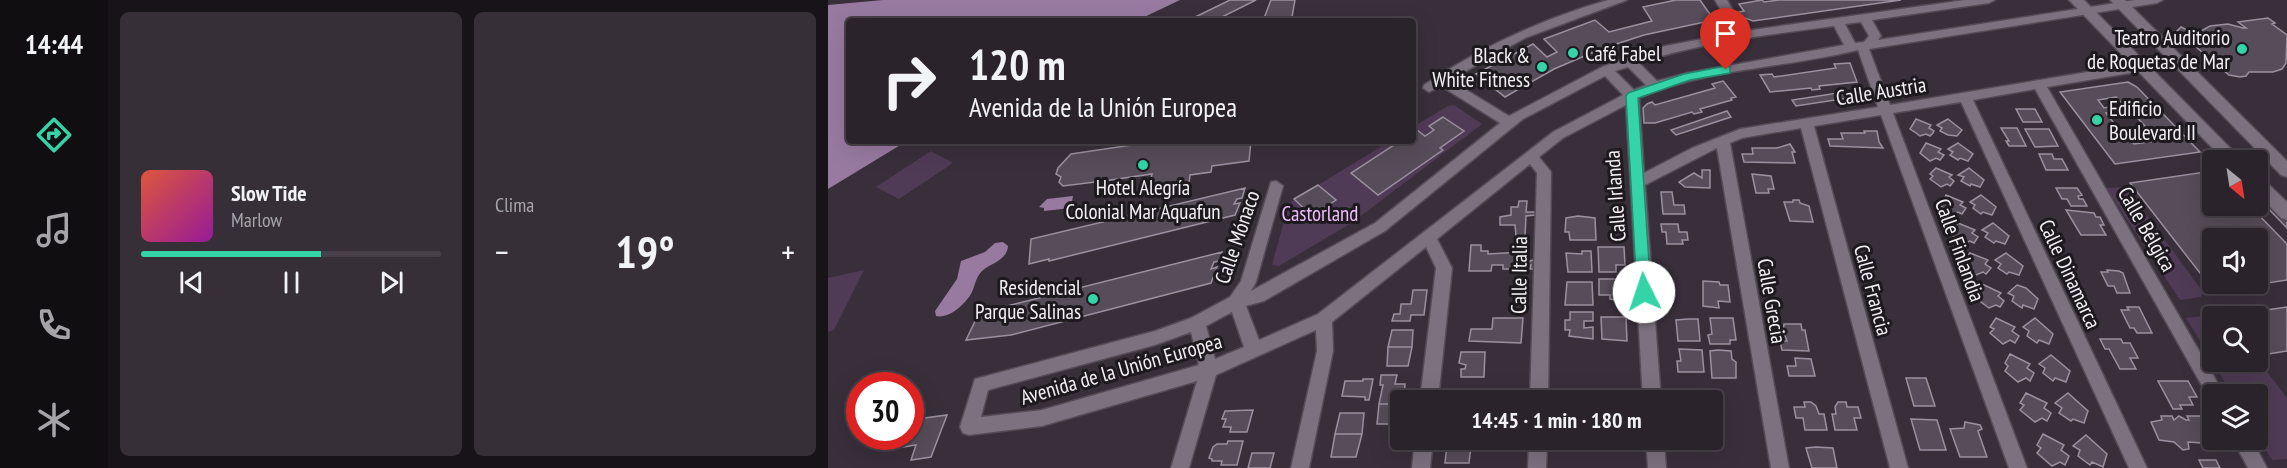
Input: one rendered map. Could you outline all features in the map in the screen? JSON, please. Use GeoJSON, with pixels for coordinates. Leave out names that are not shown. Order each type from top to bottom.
{"type":"FeatureCollection","features":[{"type":"Feature","properties":{"kind":"street"},"geometry":{"type":"LineString","coordinates":[[1510,123],[1435,84],[1467,63],[1539,27],[1621,0]]}},
{"type":"Feature","properties":{"kind":"street"},"geometry":{"type":"LineString","coordinates":[[1721,0],[1741,35]]}},
{"type":"Feature","properties":{"kind":"street","name":"Avenida de la Unión Europea"},"geometry":{"type":"LineString","coordinates":[[1989,0],[1741,35],[1665,50],[1605,70],[1518,116],[1380,227],[1258,296],[1236,302],[1197,323],[1155,338],[981,384],[969,427],[1042,418],[1209,370],[1324,319],[1563,132],[1655,86],[1688,76],[1861,46],[2087,11],[2120,3],[2157,0]]}},
{"type":"Feature","properties":{"kind":"street"},"geometry":{"type":"LineString","coordinates":[[2076,0],[2224,150]]}},
{"type":"Feature","properties":{"kind":"street"},"geometry":{"type":"LineString","coordinates":[[2120,3],[2286,168]]}},
{"type":"Feature","properties":{"kind":"street"},"geometry":{"type":"LineString","coordinates":[[1837,21],[1861,46],[1875,36],[1865,18]]}},
{"type":"Feature","properties":{"kind":"street","name":"Calle Finlandia"},"geometry":{"type":"LineString","coordinates":[[1861,46],[2018,468]]}},
{"type":"Feature","properties":{"kind":"street"},"geometry":{"type":"LineString","coordinates":[[1629,61],[1655,86]]}},
{"type":"Feature","properties":{"kind":"street","name":"Calle Austria"},"geometry":{"type":"LineString","coordinates":[[1636,183],[1697,151],[1740,134],[2142,67]]}},
{"type":"Feature","properties":{"kind":"street"},"geometry":{"type":"LineString","coordinates":[[1605,70],[1632,96]]}},
{"type":"Feature","properties":{"kind":"street","name":"Calle Bélgica"},"geometry":{"type":"LineString","coordinates":[[2039,85],[2210,384]]}},
{"type":"Feature","properties":{"kind":"street","name":"Calle Irlanda"},"geometry":{"type":"LineString","coordinates":[[1632,96],[1651,390]]}},
{"type":"Feature","properties":{"kind":"street","name":"Calle Dinamarca"},"geometry":{"type":"LineString","coordinates":[[1965,97],[2138,468]]}},
{"type":"Feature","properties":{"kind":"street","name":"Calle Francia"},"geometry":{"type":"LineString","coordinates":[[1806,123],[1899,468]]}},
{"type":"Feature","properties":{"kind":"street","name":"Calle Grecia"},"geometry":{"type":"LineString","coordinates":[[1723,141],[1780,468]]}},
{"type":"Feature","properties":{"kind":"street","name":"Calle Italia"},"geometry":{"type":"LineString","coordinates":[[1531,156],[1544,172],[1539,390]]}},
{"type":"Feature","properties":{"kind":"street","name":"Calle Mónaco"},"geometry":{"type":"LineString","coordinates":[[1236,302],[1248,282],[1276,186]]}},
{"type":"Feature","properties":{"kind":"street"},"geometry":{"type":"LineString","coordinates":[[2268,194],[2287,213]]}},
{"type":"Feature","properties":{"kind":"street"},"geometry":{"type":"LineString","coordinates":[[1428,237],[1444,268],[1430,390]]}},
{"type":"Feature","properties":{"kind":"street"},"geometry":{"type":"LineString","coordinates":[[1236,302],[1254,350]]}},
{"type":"Feature","properties":{"kind":"street"},"geometry":{"type":"LineString","coordinates":[[1300,468],[1325,351],[1324,319]]}},
{"type":"Feature","properties":{"kind":"street"},"geometry":{"type":"LineString","coordinates":[[1180,468],[1209,370],[1197,323]]}},
{"type":"Feature","properties":{"kind":"street"},"geometry":{"type":"LineString","coordinates":[[1421,468],[1423,450]]}},
{"type":"Feature","properties":{"kind":"street"},"geometry":{"type":"LineString","coordinates":[[1537,468],[1538,450]]}},
{"type":"Feature","properties":{"kind":"street"},"geometry":{"type":"LineString","coordinates":[[1656,450],[1657,468]]}},
{"type":"Feature","properties":{"kind":"street"},"geometry":{"type":"LineString","coordinates":[[2248,450],[2258,468]]}},
{"type":"Feature","properties":{"kind":"green space","name":"Castorland"},"geometry":{"type":"Polygon","coordinates":[[[1454,105],[1482,124],[1353,222],[1279,266],[1272,265],[1289,203],[1385,144],[1416,144],[1416,125],[1448,106],[1454,105]]]}},
{"type":"Feature","properties":{"kind":"green space"},"geometry":{"type":"Polygon","coordinates":[[[931,151],[953,163],[899,199],[876,187],[931,151]]]}},
{"type":"Feature","properties":{"kind":"green space"},"geometry":{"type":"Polygon","coordinates":[[[2126,187],[2202,291],[2201,297],[2180,300],[2106,188],[2126,187]]]}},
{"type":"Feature","properties":{"kind":"green space"},"geometry":{"type":"Polygon","coordinates":[[[864,270],[834,330],[828,332],[828,278],[864,270]]]}},
{"type":"Feature","properties":{"kind":"green space"},"geometry":{"type":"Polygon","coordinates":[[[2202,316],[2202,344],[2186,318],[2202,316]]]}},
{"type":"Feature","properties":{"kind":"green space"},"geometry":{"type":"Polygon","coordinates":[[[2219,372],[2267,372],[2287,398],[2287,459],[2272,460],[2266,450],[2268,450],[2268,384],[2226,384],[2219,372]]]}},
{"type":"Feature","properties":{"kind":"shaded area"},"geometry":{"type":"Polygon","coordinates":[[[883,0],[1180,0],[1142,18],[846,18],[846,144],[902,144],[828,189],[828,5],[883,0]]]}},
{"type":"Feature","properties":{"kind":"shaded area"},"geometry":{"type":"Polygon","coordinates":[[[1073,196],[1071,208],[1044,211],[1044,208],[1039,207],[1047,199],[1073,196]]]}},
{"type":"Feature","properties":{"kind":"shaded area"},"geometry":{"type":"Polygon","coordinates":[[[1003,242],[1008,246],[1005,255],[981,272],[971,294],[964,302],[951,313],[936,316],[935,311],[957,279],[961,261],[985,252],[995,243],[1003,242]]]}},
{"type":"Feature","properties":{"kind":"building"},"geometry":{"type":"Polygon","coordinates":[[[1230,0],[1256,0],[1220,18],[1193,18],[1230,0]]]}},
{"type":"Feature","properties":{"kind":"building"},"geometry":{"type":"Polygon","coordinates":[[[1271,0],[1295,0],[1291,18],[1264,18],[1271,0]]]}},
{"type":"Feature","properties":{"kind":"building"},"geometry":{"type":"Polygon","coordinates":[[[1676,0],[1700,0],[1714,20],[1644,35],[1601,49],[1554,69],[1505,97],[1476,74],[1533,44],[1547,57],[1557,52],[1544,39],[1595,20],[1609,32],[1652,21],[1643,7],[1676,0]]]}},
{"type":"Feature","properties":{"kind":"building"},"geometry":{"type":"Polygon","coordinates":[[[1762,0],[1764,2],[1901,0],[1753,21],[1742,17],[1739,12],[1744,11],[1739,4],[1762,0]]]}},
{"type":"Feature","properties":{"kind":"building","name":"Teatro Auditorio de Roquetas de Mar"},"geometry":{"type":"Polygon","coordinates":[[[2268,18],[2275,23],[2272,24],[2287,35],[2286,63],[2282,69],[2273,72],[2249,72],[2246,76],[2240,77],[2229,75],[2183,36],[2175,33],[2181,27],[2199,36],[2201,31],[2210,26],[2228,24],[2246,28],[2238,22],[2268,18]]]}},
{"type":"Feature","properties":{"kind":"building"},"geometry":{"type":"Polygon","coordinates":[[[1850,63],[1857,82],[1819,86],[1820,89],[1770,92],[1760,75],[1772,74],[1774,77],[1836,68],[1834,64],[1850,63]]]}},
{"type":"Feature","properties":{"kind":"building"},"geometry":{"type":"Polygon","coordinates":[[[1723,81],[1736,97],[1731,98],[1732,100],[1700,109],[1702,112],[1694,114],[1692,112],[1655,123],[1644,123],[1643,108],[1647,104],[1652,102],[1655,105],[1715,88],[1712,84],[1723,81]]]}},
{"type":"Feature","properties":{"kind":"building","name":"Edificio Boulevard II"},"geometry":{"type":"Polygon","coordinates":[[[2128,82],[2137,87],[2200,152],[2115,164],[2060,92],[2128,82]],[[2116,97],[2098,100],[2104,108],[2123,105],[2116,97]],[[2130,110],[2106,113],[2120,131],[2146,127],[2130,110]],[[2149,133],[2127,136],[2134,144],[2156,141],[2149,133]]]}},
{"type":"Feature","properties":{"kind":"building"},"geometry":{"type":"Polygon","coordinates":[[[1851,91],[1855,97],[1796,106],[1792,100],[1851,91]]]}},
{"type":"Feature","properties":{"kind":"building"},"geometry":{"type":"Polygon","coordinates":[[[2016,109],[2035,109],[2042,122],[2023,122],[2016,109]]]}},
{"type":"Feature","properties":{"kind":"building"},"geometry":{"type":"Polygon","coordinates":[[[1727,111],[1731,117],[1676,135],[1671,130],[1727,111]]]}},
{"type":"Feature","properties":{"kind":"building"},"geometry":{"type":"Polygon","coordinates":[[[1443,117],[1464,131],[1440,148],[1443,150],[1378,195],[1351,173],[1395,144],[1416,144],[1416,131],[1425,136],[1434,130],[1429,126],[1443,117]]]}},
{"type":"Feature","properties":{"kind":"building"},"geometry":{"type":"Polygon","coordinates":[[[1916,119],[1931,125],[1929,128],[1934,131],[1930,136],[1926,134],[1920,136],[1910,129],[1916,119]]]}},
{"type":"Feature","properties":{"kind":"building"},"geometry":{"type":"Polygon","coordinates":[[[1948,119],[1962,130],[1957,136],[1940,131],[1942,128],[1937,125],[1948,119]]]}},
{"type":"Feature","properties":{"kind":"building"},"geometry":{"type":"Polygon","coordinates":[[[2001,128],[2017,128],[2026,146],[2009,146],[2006,141],[2009,141],[2001,128]]]}},
{"type":"Feature","properties":{"kind":"building"},"geometry":{"type":"Polygon","coordinates":[[[2025,129],[2049,129],[2058,146],[2035,147],[2025,129]]]}},
{"type":"Feature","properties":{"kind":"building"},"geometry":{"type":"Polygon","coordinates":[[[1864,131],[1877,131],[1883,148],[1830,146],[1828,139],[1843,139],[1841,133],[1865,133],[1864,131]]]}},
{"type":"Feature","properties":{"kind":"building"},"geometry":{"type":"Polygon","coordinates":[[[1926,143],[1941,149],[1938,152],[1944,155],[1940,160],[1936,158],[1930,161],[1920,153],[1926,143]]]}},
{"type":"Feature","properties":{"kind":"building"},"geometry":{"type":"Polygon","coordinates":[[[1958,143],[1973,154],[1968,161],[1960,158],[1958,160],[1950,155],[1953,152],[1948,149],[1958,143]]]}},
{"type":"Feature","properties":{"kind":"building","name":"Hotel Alegría Colonial Mar Aquafun"},"geometry":{"type":"Polygon","coordinates":[[[1139,144],[1251,144],[1249,161],[1212,166],[1211,172],[1190,175],[1189,183],[1149,188],[1152,174],[1097,184],[1095,182],[1063,186],[1059,182],[1061,177],[1056,174],[1058,168],[1071,154],[1139,144]]]}},
{"type":"Feature","properties":{"kind":"building"},"geometry":{"type":"Polygon","coordinates":[[[1790,144],[1795,152],[1792,152],[1795,163],[1744,162],[1742,154],[1753,154],[1752,148],[1777,148],[1790,144]]]}},
{"type":"Feature","properties":{"kind":"building"},"geometry":{"type":"Polygon","coordinates":[[[2039,154],[2052,154],[2054,159],[2062,159],[2068,170],[2046,170],[2039,154]]]}},
{"type":"Feature","properties":{"kind":"building"},"geometry":{"type":"Polygon","coordinates":[[[1936,168],[1952,175],[1949,177],[1954,181],[1950,186],[1947,184],[1941,187],[1930,179],[1933,176],[1930,174],[1936,168]]]}},
{"type":"Feature","properties":{"kind":"building"},"geometry":{"type":"Polygon","coordinates":[[[1969,168],[1984,180],[1980,187],[1971,184],[1970,186],[1961,181],[1964,177],[1958,175],[1969,168]]]}},
{"type":"Feature","properties":{"kind":"building"},"geometry":{"type":"Polygon","coordinates":[[[1702,170],[1710,170],[1710,188],[1685,187],[1679,182],[1694,173],[1702,178],[1702,170]]]}},
{"type":"Feature","properties":{"kind":"building"},"geometry":{"type":"Polygon","coordinates":[[[2202,172],[2202,216],[2260,216],[2287,244],[2287,280],[2268,283],[2268,228],[2202,228],[2202,276],[2130,183],[2202,172]]]}},
{"type":"Feature","properties":{"kind":"building"},"geometry":{"type":"Polygon","coordinates":[[[1752,174],[1771,176],[1774,189],[1768,189],[1769,193],[1756,193],[1752,174]]]}},
{"type":"Feature","properties":{"kind":"building"},"geometry":{"type":"Polygon","coordinates":[[[1318,185],[1336,200],[1312,216],[1294,199],[1318,185]]]}},
{"type":"Feature","properties":{"kind":"building","name":"Residencial Parque Salinas"},"geometry":{"type":"Polygon","coordinates":[[[1245,188],[1242,198],[1237,199],[1234,204],[1240,203],[1235,215],[1029,264],[1031,239],[1245,188]]]}},
{"type":"Feature","properties":{"kind":"building"},"geometry":{"type":"Polygon","coordinates":[[[2056,188],[2077,188],[2082,195],[2078,196],[2079,199],[2083,199],[2087,206],[2071,206],[2067,199],[2062,199],[2056,188]]]}},
{"type":"Feature","properties":{"kind":"building"},"geometry":{"type":"Polygon","coordinates":[[[1661,192],[1672,192],[1674,205],[1684,205],[1685,214],[1663,214],[1661,192]]]}},
{"type":"Feature","properties":{"kind":"building"},"geometry":{"type":"Polygon","coordinates":[[[1946,195],[1963,202],[1960,205],[1966,208],[1962,214],[1958,212],[1952,215],[1941,206],[1946,195]]]}},
{"type":"Feature","properties":{"kind":"building"},"geometry":{"type":"Polygon","coordinates":[[[1981,195],[1996,207],[1992,215],[1983,212],[1981,214],[1973,208],[1975,205],[1970,202],[1981,195]]]}},
{"type":"Feature","properties":{"kind":"building"},"geometry":{"type":"Polygon","coordinates":[[[1793,200],[1799,200],[1800,203],[1809,206],[1813,222],[1790,221],[1784,202],[1793,202],[1793,200]]]}},
{"type":"Feature","properties":{"kind":"building"},"geometry":{"type":"Polygon","coordinates":[[[1519,201],[1527,201],[1526,212],[1535,212],[1535,215],[1526,216],[1525,236],[1516,236],[1515,225],[1500,225],[1500,217],[1511,215],[1511,207],[1518,207],[1519,201]]]}},
{"type":"Feature","properties":{"kind":"building"},"geometry":{"type":"Polygon","coordinates":[[[2268,201],[2287,220],[2287,228],[2268,208],[2268,201]]]}},
{"type":"Feature","properties":{"kind":"building"},"geometry":{"type":"Polygon","coordinates":[[[2066,210],[2094,213],[2096,217],[2100,217],[2104,225],[2100,225],[2106,235],[2081,235],[2066,210]]]}},
{"type":"Feature","properties":{"kind":"building"},"geometry":{"type":"Polygon","coordinates":[[[1578,216],[1595,218],[1596,240],[1570,240],[1569,232],[1565,232],[1566,218],[1578,216]]]}},
{"type":"Feature","properties":{"kind":"building"},"geometry":{"type":"Polygon","coordinates":[[[1958,223],[1975,230],[1972,233],[1978,237],[1974,243],[1970,241],[1963,244],[1952,235],[1955,232],[1952,230],[1958,223]]]}},
{"type":"Feature","properties":{"kind":"building"},"geometry":{"type":"Polygon","coordinates":[[[1993,223],[2009,236],[2005,244],[1996,241],[1994,243],[1985,237],[1988,233],[1982,230],[1993,223]]]}},
{"type":"Feature","properties":{"kind":"building"},"geometry":{"type":"Polygon","coordinates":[[[1661,224],[1678,224],[1679,232],[1687,232],[1688,240],[1682,240],[1683,244],[1667,244],[1666,232],[1662,232],[1661,224]]]}},
{"type":"Feature","properties":{"kind":"building"},"geometry":{"type":"Polygon","coordinates":[[[1471,245],[1481,245],[1481,251],[1488,251],[1488,254],[1525,253],[1525,262],[1534,260],[1534,269],[1530,269],[1531,265],[1522,265],[1522,269],[1503,269],[1503,265],[1492,265],[1491,271],[1469,271],[1471,245]]]}},
{"type":"Feature","properties":{"kind":"building"},"geometry":{"type":"Polygon","coordinates":[[[1598,247],[1624,247],[1625,265],[1616,265],[1616,272],[1599,272],[1598,247]]]}},
{"type":"Feature","properties":{"kind":"building"},"geometry":{"type":"Polygon","coordinates":[[[1582,251],[1591,251],[1592,272],[1568,272],[1566,253],[1582,254],[1582,251]]]}},
{"type":"Feature","properties":{"kind":"building","name":"Residencial Parque Salinas"},"geometry":{"type":"Polygon","coordinates":[[[1222,252],[1219,261],[1214,262],[1211,269],[1217,267],[1211,283],[1011,335],[966,340],[979,313],[1222,252]]]}},
{"type":"Feature","properties":{"kind":"building"},"geometry":{"type":"Polygon","coordinates":[[[1970,253],[1988,260],[1985,264],[1991,268],[1986,274],[1983,272],[1976,275],[1964,266],[1967,262],[1964,260],[1970,253]]]}},
{"type":"Feature","properties":{"kind":"building"},"geometry":{"type":"Polygon","coordinates":[[[2006,253],[2023,266],[2019,275],[2009,272],[2007,274],[1998,268],[2001,264],[1995,260],[2006,253]]]}},
{"type":"Feature","properties":{"kind":"building"},"geometry":{"type":"Polygon","coordinates":[[[2107,270],[2123,273],[2130,293],[2117,293],[2114,286],[2108,286],[2101,272],[2108,272],[2107,270]]]}},
{"type":"Feature","properties":{"kind":"building"},"geometry":{"type":"Polygon","coordinates":[[[1599,279],[1623,279],[1623,284],[1626,285],[1624,301],[1610,299],[1610,295],[1599,295],[1599,279]]]}},
{"type":"Feature","properties":{"kind":"building"},"geometry":{"type":"Polygon","coordinates":[[[1703,281],[1728,285],[1730,302],[1718,301],[1719,308],[1703,306],[1703,281]]]}},
{"type":"Feature","properties":{"kind":"building"},"geometry":{"type":"Polygon","coordinates":[[[1567,282],[1592,282],[1593,305],[1565,305],[1567,282]]]}},
{"type":"Feature","properties":{"kind":"building"},"geometry":{"type":"Polygon","coordinates":[[[1982,284],[2001,293],[1998,296],[2004,301],[2000,307],[1996,305],[1989,308],[1977,299],[1980,294],[1977,292],[1982,284]]]}},
{"type":"Feature","properties":{"kind":"building"},"geometry":{"type":"Polygon","coordinates":[[[2017,285],[2026,288],[2038,299],[2034,309],[2023,305],[2022,308],[2012,301],[2014,296],[2008,293],[2017,285]]]}},
{"type":"Feature","properties":{"kind":"building"},"geometry":{"type":"Polygon","coordinates":[[[1413,290],[1427,290],[1424,315],[1411,315],[1410,321],[1392,321],[1394,314],[1400,314],[1401,304],[1411,304],[1413,290]]]}},
{"type":"Feature","properties":{"kind":"building"},"geometry":{"type":"Polygon","coordinates":[[[2127,307],[2139,307],[2152,333],[2137,333],[2134,328],[2130,328],[2121,310],[2129,310],[2127,307]]]}},
{"type":"Feature","properties":{"kind":"building"},"geometry":{"type":"Polygon","coordinates":[[[2287,307],[2287,351],[2268,354],[2268,310],[2287,307]]]}},
{"type":"Feature","properties":{"kind":"building"},"geometry":{"type":"Polygon","coordinates":[[[1570,312],[1593,312],[1593,321],[1584,321],[1584,328],[1593,327],[1593,339],[1569,336],[1570,330],[1565,330],[1565,320],[1570,320],[1570,312]]]}},
{"type":"Feature","properties":{"kind":"building"},"geometry":{"type":"Polygon","coordinates":[[[1601,317],[1626,317],[1627,341],[1602,339],[1601,317]]]}},
{"type":"Feature","properties":{"kind":"building"},"geometry":{"type":"Polygon","coordinates":[[[1493,318],[1523,318],[1521,343],[1469,341],[1471,329],[1492,329],[1493,318]]]}},
{"type":"Feature","properties":{"kind":"building"},"geometry":{"type":"Polygon","coordinates":[[[1710,318],[1733,318],[1736,340],[1730,340],[1730,344],[1710,344],[1708,335],[1712,334],[1710,318]]]}},
{"type":"Feature","properties":{"kind":"building"},"geometry":{"type":"Polygon","coordinates":[[[1996,318],[2015,327],[2012,331],[2019,336],[2015,343],[2010,340],[2003,344],[1990,333],[1994,329],[1990,327],[1996,318]]]}},
{"type":"Feature","properties":{"kind":"building"},"geometry":{"type":"Polygon","coordinates":[[[2035,318],[2053,334],[2049,344],[2039,340],[2037,343],[2027,336],[2029,331],[2023,327],[2035,318]]]}},
{"type":"Feature","properties":{"kind":"building"},"geometry":{"type":"Polygon","coordinates":[[[1698,319],[1700,341],[1678,341],[1676,320],[1698,319]]]}},
{"type":"Feature","properties":{"kind":"building"},"geometry":{"type":"Polygon","coordinates":[[[1784,324],[1801,324],[1802,330],[1805,330],[1809,351],[1782,350],[1780,341],[1787,341],[1783,331],[1784,324]]]}},
{"type":"Feature","properties":{"kind":"building"},"geometry":{"type":"Polygon","coordinates":[[[1392,330],[1413,330],[1412,347],[1388,347],[1392,330]]]}},
{"type":"Feature","properties":{"kind":"building"},"geometry":{"type":"Polygon","coordinates":[[[2100,339],[2121,339],[2123,343],[2130,343],[2138,358],[2130,358],[2136,369],[2120,369],[2109,349],[2105,349],[2100,339]]]}},
{"type":"Feature","properties":{"kind":"building"},"geometry":{"type":"Polygon","coordinates":[[[1388,347],[1412,347],[1408,366],[1387,366],[1388,347]]]}},
{"type":"Feature","properties":{"kind":"building"},"geometry":{"type":"Polygon","coordinates":[[[1679,349],[1702,350],[1704,372],[1678,372],[1677,361],[1681,361],[1679,349]]]}},
{"type":"Feature","properties":{"kind":"building"},"geometry":{"type":"Polygon","coordinates":[[[1710,351],[1731,351],[1732,359],[1736,362],[1736,378],[1712,378],[1710,351]]]}},
{"type":"Feature","properties":{"kind":"building"},"geometry":{"type":"Polygon","coordinates":[[[1461,352],[1485,352],[1484,377],[1461,377],[1461,369],[1465,369],[1466,365],[1459,363],[1461,352]]]}},
{"type":"Feature","properties":{"kind":"building"},"geometry":{"type":"Polygon","coordinates":[[[2010,354],[2030,364],[2027,368],[2034,373],[2030,381],[2026,378],[2018,382],[2005,371],[2008,366],[2005,363],[2010,354]]]}},
{"type":"Feature","properties":{"kind":"building"},"geometry":{"type":"Polygon","coordinates":[[[2051,355],[2070,371],[2066,382],[2055,378],[2053,381],[2043,373],[2045,368],[2039,364],[2051,355]]]}},
{"type":"Feature","properties":{"kind":"building"},"geometry":{"type":"Polygon","coordinates":[[[1795,358],[1811,359],[1815,376],[1789,376],[1787,366],[1796,366],[1795,358]]]}},
{"type":"Feature","properties":{"kind":"building"},"geometry":{"type":"Polygon","coordinates":[[[1381,375],[1397,375],[1395,384],[1405,384],[1405,390],[1390,390],[1390,404],[1379,404],[1383,385],[1380,385],[1381,375]]]}},
{"type":"Feature","properties":{"kind":"building"},"geometry":{"type":"Polygon","coordinates":[[[1906,378],[1926,378],[1935,406],[1914,406],[1906,378]]]}},
{"type":"Feature","properties":{"kind":"building"},"geometry":{"type":"Polygon","coordinates":[[[1363,379],[1373,379],[1369,400],[1365,400],[1365,397],[1342,396],[1345,381],[1363,381],[1363,379]]]}},
{"type":"Feature","properties":{"kind":"building"},"geometry":{"type":"Polygon","coordinates":[[[2158,381],[2188,381],[2197,397],[2189,397],[2193,405],[2180,405],[2182,409],[2173,409],[2158,381]]]}},
{"type":"Feature","properties":{"kind":"building"},"geometry":{"type":"Polygon","coordinates":[[[2026,393],[2047,403],[2044,408],[2051,413],[2047,421],[2042,418],[2035,422],[2020,410],[2024,405],[2020,403],[2026,393]]]}},
{"type":"Feature","properties":{"kind":"building"},"geometry":{"type":"Polygon","coordinates":[[[2068,393],[2088,411],[2084,423],[2073,419],[2071,421],[2059,413],[2062,408],[2055,403],[2068,393]]]}},
{"type":"Feature","properties":{"kind":"building"},"geometry":{"type":"Polygon","coordinates":[[[1804,402],[1811,402],[1816,406],[1819,414],[1824,414],[1827,430],[1805,430],[1803,418],[1796,418],[1794,407],[1805,407],[1804,402]]]}},
{"type":"Feature","properties":{"kind":"building"},"geometry":{"type":"Polygon","coordinates":[[[1838,402],[1846,402],[1847,407],[1858,407],[1861,418],[1854,418],[1857,430],[1835,430],[1832,414],[1836,414],[1835,407],[1838,402]]]}},
{"type":"Feature","properties":{"kind":"building"},"geometry":{"type":"Polygon","coordinates":[[[1379,404],[1390,404],[1390,424],[1377,424],[1379,404]]]}},
{"type":"Feature","properties":{"kind":"building"},"geometry":{"type":"Polygon","coordinates":[[[1253,410],[1247,432],[1230,432],[1231,427],[1223,427],[1226,419],[1222,419],[1225,411],[1253,410]]]}},
{"type":"Feature","properties":{"kind":"building"},"geometry":{"type":"Polygon","coordinates":[[[1340,413],[1364,413],[1362,434],[1335,434],[1340,413]]]}},
{"type":"Feature","properties":{"kind":"building"},"geometry":{"type":"Polygon","coordinates":[[[947,415],[931,457],[911,460],[914,450],[924,450],[924,418],[947,415]]]}},
{"type":"Feature","properties":{"kind":"building"},"geometry":{"type":"Polygon","coordinates":[[[2161,416],[2172,416],[2174,420],[2179,416],[2189,420],[2187,416],[2202,416],[2202,443],[2188,442],[2189,449],[2183,450],[2174,442],[2159,440],[2151,422],[2162,420],[2161,416]]]}},
{"type":"Feature","properties":{"kind":"building"},"geometry":{"type":"Polygon","coordinates":[[[1911,419],[1937,420],[1946,450],[1920,450],[1911,419]]]}},
{"type":"Feature","properties":{"kind":"building"},"geometry":{"type":"Polygon","coordinates":[[[1965,422],[1980,425],[1982,429],[1978,431],[1987,457],[1960,457],[1950,429],[1964,428],[1965,422]]]}},
{"type":"Feature","properties":{"kind":"building"},"geometry":{"type":"Polygon","coordinates":[[[1335,434],[1362,434],[1356,457],[1331,457],[1335,434]]]}},
{"type":"Feature","properties":{"kind":"building"},"geometry":{"type":"Polygon","coordinates":[[[2043,434],[2064,445],[2061,450],[2069,456],[2065,465],[2060,462],[2052,466],[2037,453],[2041,448],[2037,445],[2043,434]]]}},
{"type":"Feature","properties":{"kind":"building"},"geometry":{"type":"Polygon","coordinates":[[[2086,435],[2107,454],[2103,467],[2092,462],[2090,465],[2078,456],[2080,450],[2073,446],[2086,435]]]}},
{"type":"Feature","properties":{"kind":"building"},"geometry":{"type":"Polygon","coordinates":[[[1228,441],[1243,441],[1237,465],[1221,465],[1222,461],[1212,461],[1209,458],[1213,447],[1217,444],[1227,444],[1228,441]]]}},
{"type":"Feature","properties":{"kind":"building"},"geometry":{"type":"Polygon","coordinates":[[[1806,448],[1833,448],[1837,468],[1812,468],[1806,448]]]}},
{"type":"Feature","properties":{"kind":"building"},"geometry":{"type":"Polygon","coordinates":[[[1446,450],[1471,450],[1469,463],[1445,463],[1446,450]]]}},
{"type":"Feature","properties":{"kind":"building"},"geometry":{"type":"Polygon","coordinates":[[[1252,453],[1274,453],[1270,468],[1248,468],[1252,453]]]}},
{"type":"Feature","properties":{"kind":"building"},"geometry":{"type":"Polygon","coordinates":[[[2199,460],[2216,460],[2220,468],[2203,468],[2199,460]]]}},
{"type":"Feature","properties":{"kind":"place","name":"Teatro Auditorio de Roquetas de Mar"},"geometry":{"type":"Point","coordinates":[2242,49]}},
{"type":"Feature","properties":{"kind":"place","name":"Café Fabel"},"geometry":{"type":"Point","coordinates":[1573,53]}},
{"type":"Feature","properties":{"kind":"place","name":"Black & White Fitness"},"geometry":{"type":"Point","coordinates":[1542,67]}},
{"type":"Feature","properties":{"kind":"place","name":"Edificio Boulevard II"},"geometry":{"type":"Point","coordinates":[2097,120]}},
{"type":"Feature","properties":{"kind":"place","name":"Hotel Alegría Colonial Mar Aquafun"},"geometry":{"type":"Point","coordinates":[1143,165]}},
{"type":"Feature","properties":{"kind":"place","name":"Residencial Parque Salinas"},"geometry":{"type":"Point","coordinates":[1093,299]}},
{"type":"Feature","properties":{"kind":"route"},"geometry":{"type":"LineString","coordinates":[[1644,292],[1632,96],[1688,76],[1726,70]]}}]}
